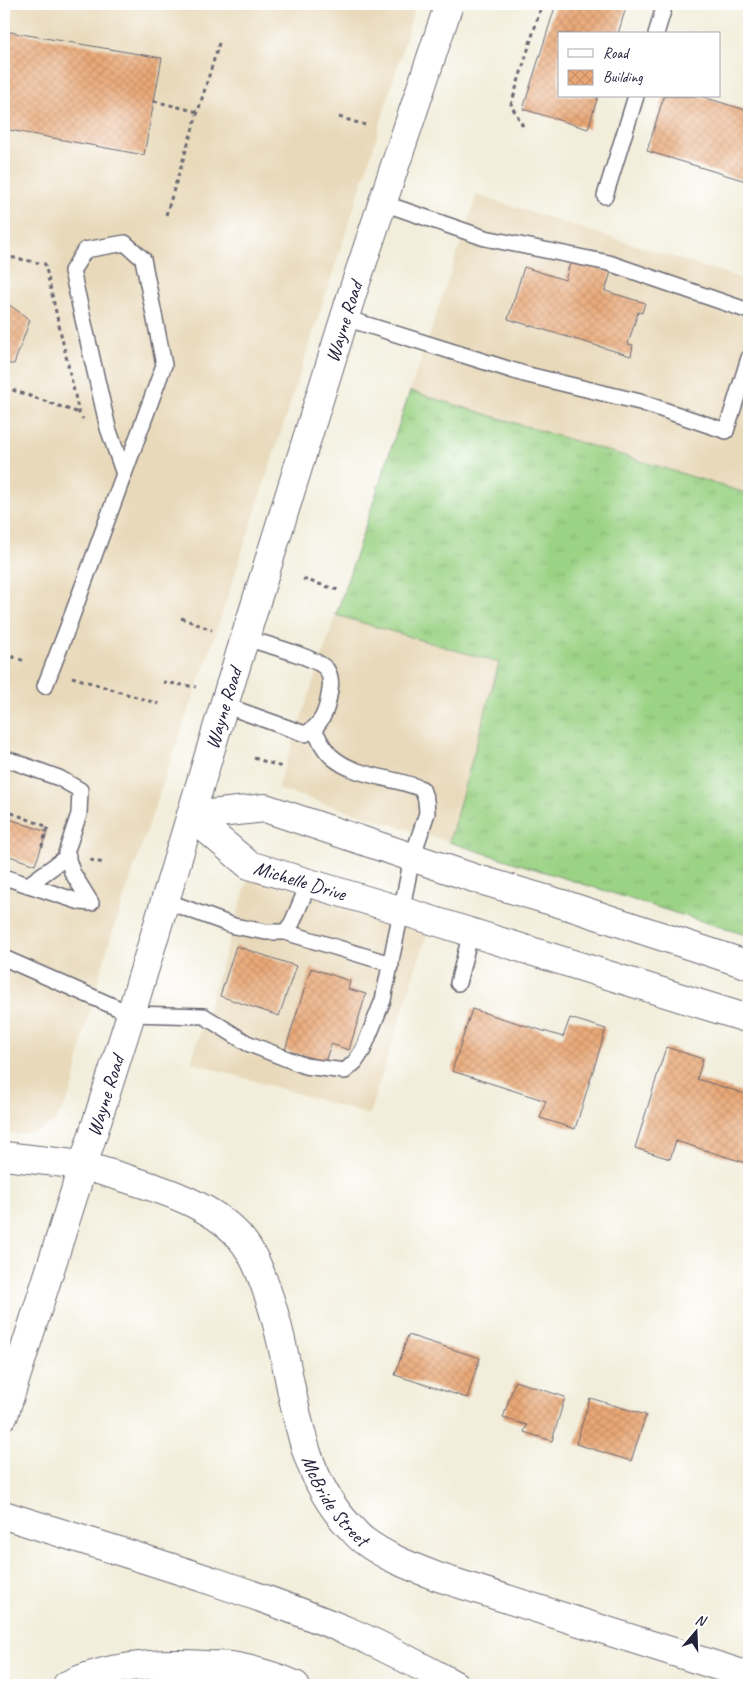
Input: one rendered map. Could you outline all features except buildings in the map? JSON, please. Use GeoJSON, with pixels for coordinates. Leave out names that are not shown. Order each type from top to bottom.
{"type":"FeatureCollection","features":[{"type":"Feature","properties":{"kind":"main road","name":"Wayne Road"},"geometry":{"type":"LineString","coordinates":[[4,1416],[131,1014],[224,704],[345,318],[449,4]]}},
{"type":"Feature","properties":{"kind":"main road"},"geometry":{"type":"LineString","coordinates":[[191,816],[265,808],[412,858],[578,909],[749,965]]}},
{"type":"Feature","properties":{"kind":"main road","name":"Michelle Drive"},"geometry":{"type":"LineString","coordinates":[[191,816],[249,865],[749,1019]]}},
{"type":"Feature","properties":{"kind":"main road","name":"McBride Street"},"geometry":{"type":"LineString","coordinates":[[4,1156],[82,1165],[189,1200],[215,1214],[235,1232],[249,1249],[261,1273],[274,1312],[305,1448],[314,1472],[326,1496],[340,1516],[362,1540],[406,1564],[438,1577],[749,1676]]}},
{"type":"Feature","properties":{"kind":"main road"},"geometry":{"type":"LineString","coordinates":[[4,1515],[252,1594],[351,1632],[455,1685]]}},
{"type":"Feature","properties":{"kind":"main road"},"geometry":{"type":"LineString","coordinates":[[67,1685],[82,1678],[124,1668],[176,1663],[235,1666],[278,1678],[295,1685]]}},
{"type":"Feature","properties":{"kind":"lane"},"geometry":{"type":"LineString","coordinates":[[657,32],[665,4]]}},
{"type":"Feature","properties":{"kind":"lane"},"geometry":{"type":"LineString","coordinates":[[605,196],[635,98]]}},
{"type":"Feature","properties":{"kind":"lane"},"geometry":{"type":"LineString","coordinates":[[382,203],[485,238],[609,263],[749,311]]}},
{"type":"Feature","properties":{"kind":"lane"},"geometry":{"type":"LineString","coordinates":[[44,686],[124,474],[164,365],[143,260],[125,243],[84,250],[72,271],[108,428],[124,474]]}},
{"type":"Feature","properties":{"kind":"lane"},"geometry":{"type":"LineString","coordinates":[[345,318],[524,374],[640,402],[726,431],[749,358]]}},
{"type":"Feature","properties":{"kind":"lane"},"geometry":{"type":"LineString","coordinates":[[224,704],[305,734],[314,730],[321,722],[327,705],[331,684],[326,668],[315,661],[245,638]]}},
{"type":"Feature","properties":{"kind":"lane"},"geometry":{"type":"LineString","coordinates":[[4,958],[131,1014],[204,1016],[248,1043],[305,1066],[345,1071],[355,1062],[363,1050],[383,1000],[412,858],[426,813],[426,800],[422,789],[410,784],[375,776],[340,763],[329,755],[314,730]]}},
{"type":"Feature","properties":{"kind":"lane"},"geometry":{"type":"LineString","coordinates":[[4,758],[60,778],[80,790],[79,814],[66,853],[72,872],[91,903],[80,902],[4,877]]}},
{"type":"Feature","properties":{"kind":"lane"},"geometry":{"type":"LineString","coordinates":[[28,885],[68,856]]}},
{"type":"Feature","properties":{"kind":"lane"},"geometry":{"type":"LineString","coordinates":[[284,932],[292,923],[310,883]]}},
{"type":"Feature","properties":{"kind":"lane"},"geometry":{"type":"LineString","coordinates":[[166,901],[234,926],[266,932],[284,932],[391,964]]}},
{"type":"Feature","properties":{"kind":"lane"},"geometry":{"type":"LineString","coordinates":[[458,983],[471,932]]}},
{"type":"Feature","properties":{"kind":"path"},"geometry":{"type":"LineString","coordinates":[[523,126],[511,105],[542,4]]}},
{"type":"Feature","properties":{"kind":"path"},"geometry":{"type":"LineString","coordinates":[[166,215],[220,40]]}},
{"type":"Feature","properties":{"kind":"path"},"geometry":{"type":"LineString","coordinates":[[154,101],[198,112]]}},
{"type":"Feature","properties":{"kind":"path"},"geometry":{"type":"LineString","coordinates":[[339,117],[365,125]]}},
{"type":"Feature","properties":{"kind":"path"},"geometry":{"type":"LineString","coordinates":[[4,256],[45,264],[79,413],[84,422]]}},
{"type":"Feature","properties":{"kind":"path"},"geometry":{"type":"LineString","coordinates":[[5,364],[4,387],[79,413]]}},
{"type":"Feature","properties":{"kind":"path"},"geometry":{"type":"LineString","coordinates":[[303,579],[338,590]]}},
{"type":"Feature","properties":{"kind":"path"},"geometry":{"type":"LineString","coordinates":[[181,618],[212,630]]}},
{"type":"Feature","properties":{"kind":"path"},"geometry":{"type":"LineString","coordinates":[[4,654],[24,661]]}},
{"type":"Feature","properties":{"kind":"path"},"geometry":{"type":"LineString","coordinates":[[70,676],[159,704]]}},
{"type":"Feature","properties":{"kind":"path"},"geometry":{"type":"LineString","coordinates":[[163,682],[196,687]]}},
{"type":"Feature","properties":{"kind":"path"},"geometry":{"type":"LineString","coordinates":[[254,758],[282,767]]}},
{"type":"Feature","properties":{"kind":"path"},"geometry":{"type":"LineString","coordinates":[[4,810],[48,827],[42,846],[49,848]]}},
{"type":"Feature","properties":{"kind":"shaded area"},"geometry":{"type":"Polygon","coordinates":[[[4,4],[416,4],[371,155],[210,651],[109,943],[84,1033],[74,1084],[65,1106],[53,1123],[37,1132],[15,1134],[4,1132],[4,4]]]}},
{"type":"Feature","properties":{"kind":"shaded area"},"geometry":{"type":"Polygon","coordinates":[[[477,195],[749,281],[749,494],[410,391],[477,195]]]}},
{"type":"Feature","properties":{"kind":"shaded area"},"geometry":{"type":"Polygon","coordinates":[[[336,615],[499,663],[449,842],[277,789],[336,615]]]}},
{"type":"Feature","properties":{"kind":"shaded area"},"geometry":{"type":"Polygon","coordinates":[[[249,876],[429,928],[369,1115],[191,1062],[249,876]]]}},
{"type":"Feature","properties":{"kind":"green space"},"geometry":{"type":"Polygon","coordinates":[[[410,391],[749,494],[749,936],[449,842],[499,663],[336,615],[410,391]]]}}]}
